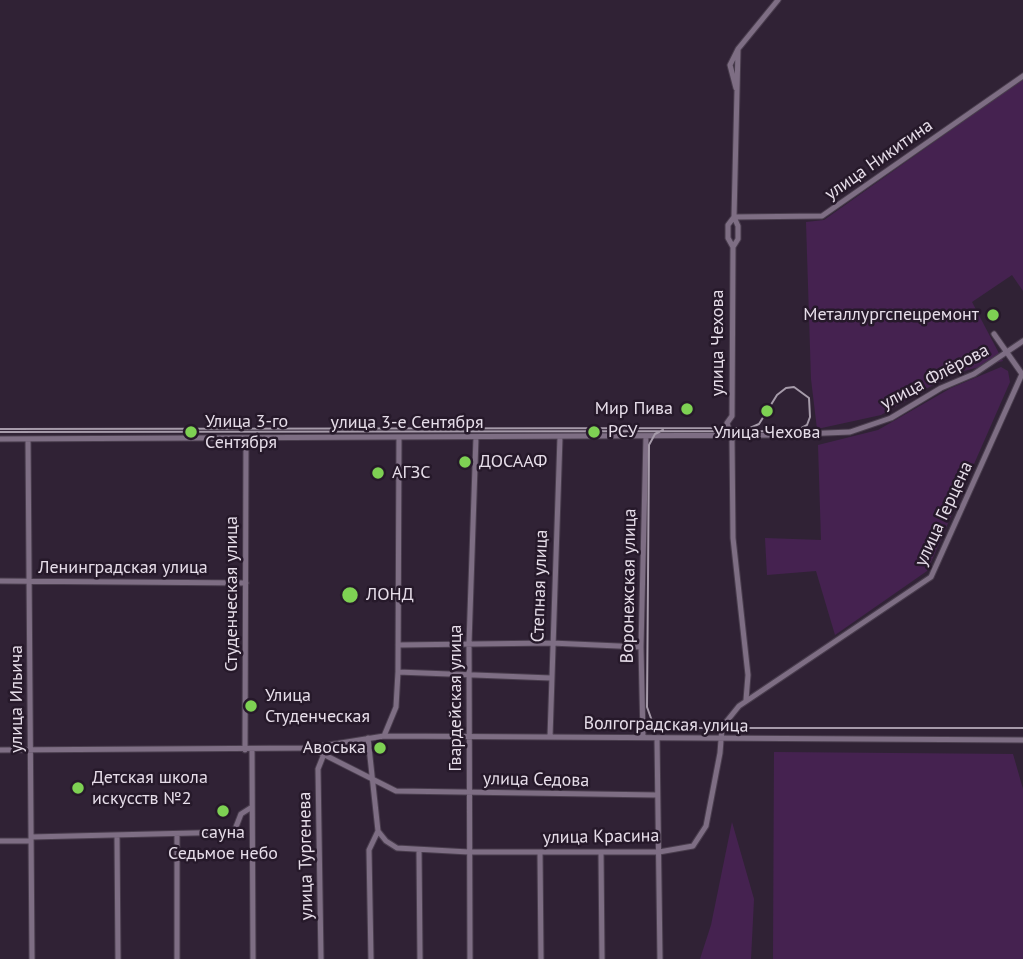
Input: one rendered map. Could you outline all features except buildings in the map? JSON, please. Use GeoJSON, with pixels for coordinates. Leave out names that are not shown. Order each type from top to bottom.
{"type":"FeatureCollection","features":[{"type":"Feature","properties":{"kind":"street","name":"улица Чехова"},"geometry":{"type":"LineString","coordinates":[[746,700],[748,675],[733,538],[733,472],[727,423],[732,416],[733,247],[738,239],[738,226],[734,218],[736,89],[739,75],[738,49],[778,0]]}},
{"type":"Feature","properties":{"kind":"street","name":"улица Никитина"},"geometry":{"type":"LineString","coordinates":[[734,218],[822,216],[1023,76]]}},
{"type":"Feature","properties":{"kind":"street","name":"улица Герцена"},"geometry":{"type":"LineString","coordinates":[[721,740],[722,727],[746,700],[931,577],[1022,374],[994,334]]}},
{"type":"Feature","properties":{"kind":"street","name":"улица Флёрова"},"geometry":{"type":"LineString","coordinates":[[815,435],[850,432],[891,418],[940,387],[974,374],[1023,341]]}},
{"type":"Feature","properties":{"kind":"street","name":"улица 3-е Сентября"},"geometry":{"type":"LineString","coordinates":[[0,439],[815,435]]}},
{"type":"Feature","properties":{"kind":"street","name":"Воронежская улица"},"geometry":{"type":"LineString","coordinates":[[643,737],[641,646],[646,436]]}},
{"type":"Feature","properties":{"kind":"street"},"geometry":{"type":"LineString","coordinates":[[384,736],[396,707],[398,672],[399,437]]}},
{"type":"Feature","properties":{"kind":"street","name":"Гвардейская улица"},"geometry":{"type":"LineString","coordinates":[[470,959],[469,643],[476,437]]}},
{"type":"Feature","properties":{"kind":"street","name":"Степная улица"},"geometry":{"type":"LineString","coordinates":[[550,737],[551,643],[560,437]]}},
{"type":"Feature","properties":{"kind":"street","name":"Студенческая улица"},"geometry":{"type":"LineString","coordinates":[[246,438],[253,959]]}},
{"type":"Feature","properties":{"kind":"street","name":"улица Ильича"},"geometry":{"type":"LineString","coordinates":[[28,439],[32,959]]}},
{"type":"Feature","properties":{"kind":"street","name":"Ленинградская улица"},"geometry":{"type":"LineString","coordinates":[[0,581],[246,583]]}},
{"type":"Feature","properties":{"kind":"street"},"geometry":{"type":"LineString","coordinates":[[398,645],[551,643],[641,646]]}},
{"type":"Feature","properties":{"kind":"street"},"geometry":{"type":"LineString","coordinates":[[398,672],[551,678]]}},
{"type":"Feature","properties":{"kind":"street","name":"Волгоградская улица"},"geometry":{"type":"LineString","coordinates":[[0,750],[310,748],[384,736],[1023,740]]}},
{"type":"Feature","properties":{"kind":"street"},"geometry":{"type":"LineString","coordinates":[[368,738],[379,831],[369,850],[370,959]]}},
{"type":"Feature","properties":{"kind":"street"},"geometry":{"type":"LineString","coordinates":[[657,738],[660,959]]}},
{"type":"Feature","properties":{"kind":"street","name":"улица Красина"},"geometry":{"type":"LineString","coordinates":[[379,831],[386,841],[397,848],[419,850],[659,852],[690,847],[702,836],[721,740]]}},
{"type":"Feature","properties":{"kind":"street","name":"Волгоградская улица"},"geometry":{"type":"LineString","coordinates":[[310,748],[324,754]]}},
{"type":"Feature","properties":{"kind":"street","name":"улица Седова"},"geometry":{"type":"LineString","coordinates":[[324,754],[374,783],[396,791],[657,795]]}},
{"type":"Feature","properties":{"kind":"street","name":"улица Тургенева"},"geometry":{"type":"LineString","coordinates":[[321,959],[318,769],[324,754]]}},
{"type":"Feature","properties":{"kind":"street"},"geometry":{"type":"LineString","coordinates":[[0,841],[234,832],[241,814],[252,807]]}},
{"type":"Feature","properties":{"kind":"street"},"geometry":{"type":"LineString","coordinates":[[177,835],[177,959]]}},
{"type":"Feature","properties":{"kind":"street"},"geometry":{"type":"LineString","coordinates":[[117,836],[118,959]]}},
{"type":"Feature","properties":{"kind":"street"},"geometry":{"type":"LineString","coordinates":[[419,850],[420,959]]}},
{"type":"Feature","properties":{"kind":"street"},"geometry":{"type":"LineString","coordinates":[[540,852],[541,959]]}},
{"type":"Feature","properties":{"kind":"street"},"geometry":{"type":"LineString","coordinates":[[601,852],[603,959]]}},
{"type":"Feature","properties":{"kind":"shaded area"},"geometry":{"type":"Polygon","coordinates":[[[1023,79],[1023,291],[1012,275],[972,302],[1003,361],[952,374],[881,415],[817,429],[811,379],[806,222],[824,220],[1023,79]]]}},
{"type":"Feature","properties":{"kind":"shaded area"},"geometry":{"type":"Polygon","coordinates":[[[1001,367],[1008,371],[1010,382],[927,571],[835,635],[816,571],[767,575],[765,538],[821,540],[818,445],[878,430],[951,388],[1001,367]]]}},
{"type":"Feature","properties":{"kind":"shaded area"},"geometry":{"type":"Polygon","coordinates":[[[774,752],[1013,754],[1023,789],[1023,959],[773,959],[774,752]]]}},
{"type":"Feature","properties":{"kind":"shaded area"},"geometry":{"type":"Polygon","coordinates":[[[732,822],[754,899],[751,959],[700,959],[711,925],[732,822]]]}},
{"type":"Feature","properties":{"kind":"tram line"},"geometry":{"type":"LineString","coordinates":[[0,429],[750,428],[759,424],[777,395],[786,388],[794,387],[809,398],[810,417],[807,425],[796,431],[0,432]]}},
{"type":"Feature","properties":{"kind":"tram line"},"geometry":{"type":"LineString","coordinates":[[663,430],[655,434],[649,445],[647,707],[652,721],[668,728],[1023,728]]}},
{"type":"Feature","properties":{"kind":"place","name":"Металлургспецремонт"},"geometry":{"type":"Point","coordinates":[993,315]}},
{"type":"Feature","properties":{"kind":"place","name":"Мир Пива"},"geometry":{"type":"Point","coordinates":[687,409]}},
{"type":"Feature","properties":{"kind":"place","name":"Улица Чехова"},"geometry":{"type":"Point","coordinates":[767,411]}},
{"type":"Feature","properties":{"kind":"place","name":"Улица 3-го Сентября"},"geometry":{"type":"Point","coordinates":[191,432]}},
{"type":"Feature","properties":{"kind":"place","name":"РСУ"},"geometry":{"type":"Point","coordinates":[594,432]}},
{"type":"Feature","properties":{"kind":"place","name":"ДОСААФ"},"geometry":{"type":"Point","coordinates":[465,462]}},
{"type":"Feature","properties":{"kind":"place","name":"АГЗС"},"geometry":{"type":"Point","coordinates":[378,473]}},
{"type":"Feature","properties":{"kind":"place","name":"ЛОНД"},"geometry":{"type":"Point","coordinates":[350,595]}},
{"type":"Feature","properties":{"kind":"place","name":"Улица Студенческая"},"geometry":{"type":"Point","coordinates":[251,706]}},
{"type":"Feature","properties":{"kind":"place","name":"Авоська"},"geometry":{"type":"Point","coordinates":[380,748]}},
{"type":"Feature","properties":{"kind":"place","name":"Детская школа искусств №2"},"geometry":{"type":"Point","coordinates":[78,788]}},
{"type":"Feature","properties":{"kind":"place","name":"сауна Седьмое небо"},"geometry":{"type":"Point","coordinates":[223,811]}}]}
